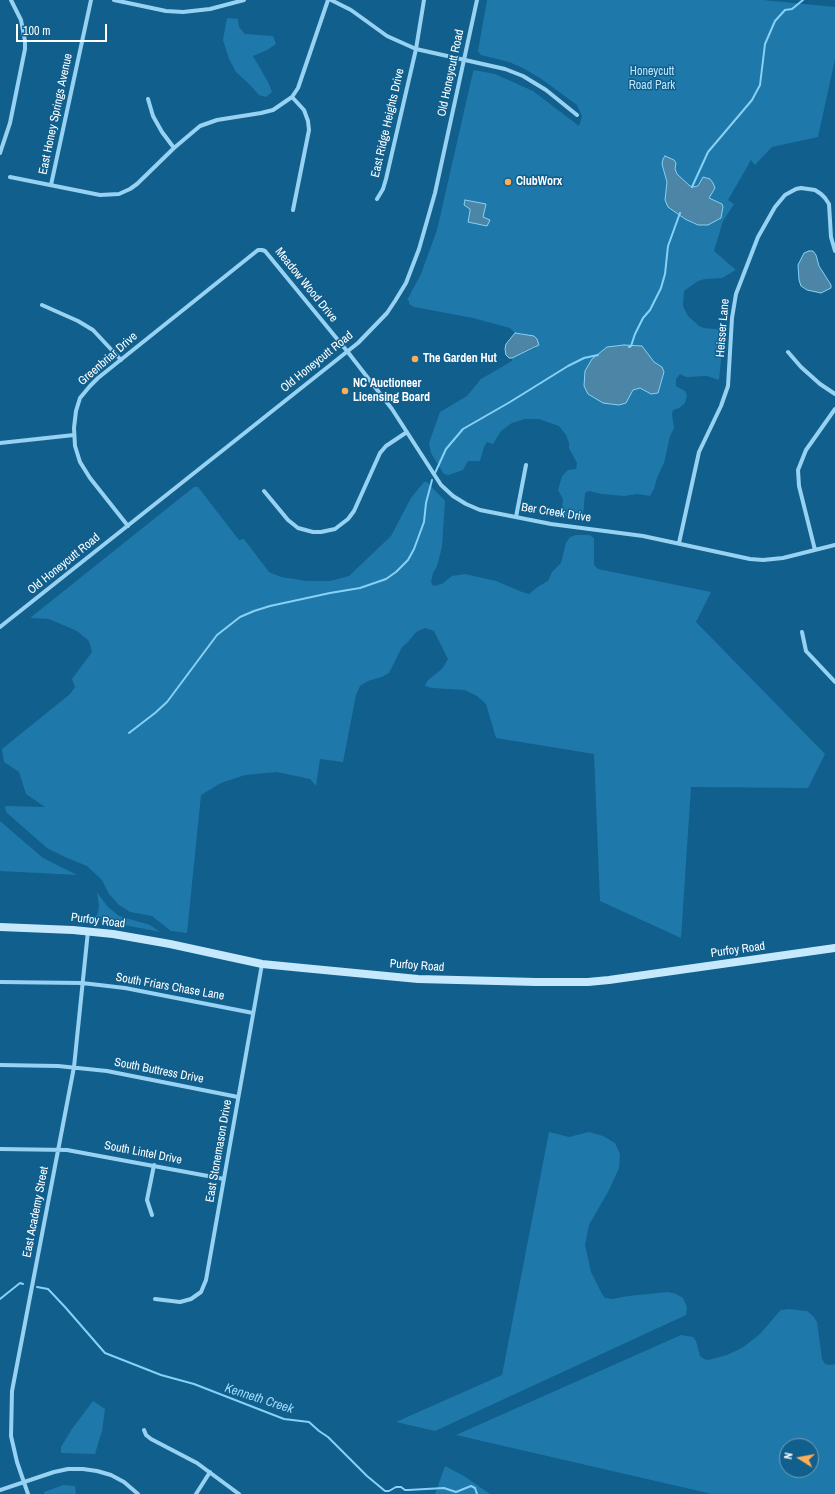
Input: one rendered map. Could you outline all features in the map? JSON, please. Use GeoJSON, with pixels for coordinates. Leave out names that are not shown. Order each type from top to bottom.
{"type":"FeatureCollection","features":[{"type":"Feature","properties":{"kind":"street"},"geometry":{"type":"LineString","coordinates":[[0,154],[10,122],[25,49],[21,20],[11,0]]}},
{"type":"Feature","properties":{"kind":"street","name":"East Honey Springs Avenue"},"geometry":{"type":"LineString","coordinates":[[51,185],[91,0]]}},
{"type":"Feature","properties":{"kind":"street"},"geometry":{"type":"LineString","coordinates":[[114,0],[166,11],[183,12],[210,9],[244,0]]}},
{"type":"Feature","properties":{"kind":"street"},"geometry":{"type":"LineString","coordinates":[[10,177],[100,195],[119,194],[130,189],[195,130],[210,122],[268,112],[292,97],[302,81],[329,0],[351,10],[387,36],[416,49],[505,69],[523,76],[538,84],[577,115]]}},
{"type":"Feature","properties":{"kind":"street","name":"East Ridge Heights Drive"},"geometry":{"type":"LineString","coordinates":[[377,199],[383,189],[386,179],[416,49],[424,0]]}},
{"type":"Feature","properties":{"kind":"street","name":"Old Honeycutt Road"},"geometry":{"type":"LineString","coordinates":[[0,627],[347,351],[367,334],[387,312],[400,293],[413,267],[419,250],[435,193],[477,0]]}},
{"type":"Feature","properties":{"kind":"street"},"geometry":{"type":"LineString","coordinates":[[292,97],[304,110],[307,116],[309,130],[293,210]]}},
{"type":"Feature","properties":{"kind":"street"},"geometry":{"type":"LineString","coordinates":[[148,98],[153,116],[165,138],[174,148]]}},
{"type":"Feature","properties":{"kind":"street","name":"Heisser Lane"},"geometry":{"type":"LineString","coordinates":[[679,543],[699,452],[721,406],[728,386],[732,318],[736,294],[758,236],[778,203],[785,195],[801,188],[815,190],[821,194],[828,204],[835,251]]}},
{"type":"Feature","properties":{"kind":"street","name":"Greenbriar Drive"},"geometry":{"type":"LineString","coordinates":[[128,526],[83,469],[74,435],[76,411],[80,398],[90,386],[121,360],[258,250],[265,251]]}},
{"type":"Feature","properties":{"kind":"street","name":"Meadow Wood Drive"},"geometry":{"type":"LineString","coordinates":[[265,251],[347,351]]}},
{"type":"Feature","properties":{"kind":"street"},"geometry":{"type":"LineString","coordinates":[[42,305],[78,320],[93,330],[121,360]]}},
{"type":"Feature","properties":{"kind":"street","name":"Ber Creek Drive"},"geometry":{"type":"LineString","coordinates":[[347,351],[392,408],[437,479],[453,496],[480,510],[551,524],[644,536],[729,555],[763,560],[783,558],[835,545]]}},
{"type":"Feature","properties":{"kind":"street"},"geometry":{"type":"LineString","coordinates":[[788,352],[801,367],[820,384],[835,394]]}},
{"type":"Feature","properties":{"kind":"street"},"geometry":{"type":"LineString","coordinates":[[815,550],[799,486],[798,470],[806,450],[835,409]]}},
{"type":"Feature","properties":{"kind":"street"},"geometry":{"type":"LineString","coordinates":[[264,491],[288,520],[298,528],[313,532],[335,529],[354,511],[380,453],[386,446],[407,432]]}},
{"type":"Feature","properties":{"kind":"street"},"geometry":{"type":"LineString","coordinates":[[0,443],[74,435]]}},
{"type":"Feature","properties":{"kind":"street"},"geometry":{"type":"LineString","coordinates":[[516,517],[526,465]]}},
{"type":"Feature","properties":{"kind":"street"},"geometry":{"type":"LineString","coordinates":[[802,632],[806,652],[835,682]]}},
{"type":"Feature","properties":{"kind":"street","name":"Purfoy Road"},"geometry":{"type":"LineString","coordinates":[[0,927],[88,931],[113,934],[170,944],[262,964],[418,979],[565,983],[609,980],[835,948]]}},
{"type":"Feature","properties":{"kind":"street","name":"East Academy Street"},"geometry":{"type":"LineString","coordinates":[[28,1494],[17,1462],[11,1436],[12,1391],[74,1067],[88,931]]}},
{"type":"Feature","properties":{"kind":"street","name":"East Stonemason Drive"},"geometry":{"type":"LineString","coordinates":[[154,1299],[185,1302],[196,1296],[204,1287],[209,1268],[262,964]]}},
{"type":"Feature","properties":{"kind":"street","name":"South Friars Chase Lane"},"geometry":{"type":"LineString","coordinates":[[0,982],[82,983],[125,988],[253,1013]]}},
{"type":"Feature","properties":{"kind":"street","name":"South Buttress Drive"},"geometry":{"type":"LineString","coordinates":[[0,1065],[74,1067],[107,1071],[238,1097]]}},
{"type":"Feature","properties":{"kind":"street","name":"South Lintel Drive"},"geometry":{"type":"LineString","coordinates":[[0,1149],[58,1149],[92,1153],[224,1179]]}},
{"type":"Feature","properties":{"kind":"street"},"geometry":{"type":"LineString","coordinates":[[152,1215],[147,1200],[154,1165]]}},
{"type":"Feature","properties":{"kind":"street"},"geometry":{"type":"LineString","coordinates":[[144,1430],[146,1435],[151,1440],[182,1454],[210,1472],[239,1494]]}},
{"type":"Feature","properties":{"kind":"street"},"geometry":{"type":"LineString","coordinates":[[0,1490],[61,1470],[83,1469],[110,1475],[124,1482],[138,1494]]}},
{"type":"Feature","properties":{"kind":"street"},"geometry":{"type":"LineString","coordinates":[[196,1494],[210,1472]]}},
{"type":"Feature","properties":{"kind":"green space","name":"Honeycutt Road Park"},"geometry":{"type":"Polygon","coordinates":[[[487,0],[763,0],[835,7],[835,59],[818,137],[772,147],[755,165],[751,160],[728,200],[734,204],[723,221],[714,251],[736,270],[722,278],[698,281],[684,291],[683,306],[688,316],[699,326],[704,328],[724,330],[719,380],[707,376],[686,377],[680,374],[676,379],[676,386],[685,391],[687,396],[685,403],[679,408],[673,410],[672,414],[674,428],[670,436],[664,463],[650,496],[637,494],[624,496],[589,491],[585,493],[583,517],[577,519],[564,516],[562,509],[563,499],[558,490],[562,476],[568,470],[576,469],[577,463],[569,448],[566,435],[559,426],[539,419],[525,419],[512,423],[501,431],[493,444],[487,442],[480,461],[468,461],[463,470],[449,475],[444,474],[431,453],[429,443],[440,412],[467,396],[481,379],[512,361],[512,358],[536,348],[522,333],[515,333],[510,328],[473,318],[414,307],[409,304],[409,301],[407,300],[421,274],[437,230],[473,72],[474,70],[495,74],[533,91],[579,126],[582,116],[577,105],[540,78],[509,62],[481,55],[478,51],[487,0]],[[701,179],[700,184],[696,187],[687,184],[680,215],[694,224],[722,215],[722,204],[710,199],[709,196],[711,193],[701,179]],[[624,345],[626,403],[633,390],[640,388],[651,394],[658,393],[664,372],[662,367],[654,362],[642,346],[624,345]]]}},
{"type":"Feature","properties":{"kind":"green space"},"geometry":{"type":"Polygon","coordinates":[[[227,18],[238,19],[239,27],[245,34],[273,36],[276,44],[253,56],[272,92],[266,97],[259,95],[236,72],[229,59],[223,40],[227,18]]]}},
{"type":"Feature","properties":{"kind":"green space"},"geometry":{"type":"Polygon","coordinates":[[[424,482],[427,482],[445,501],[442,547],[437,566],[433,573],[431,582],[433,586],[442,584],[452,576],[465,574],[496,581],[529,594],[548,581],[552,572],[561,563],[566,543],[570,537],[576,535],[589,535],[594,538],[594,565],[598,569],[711,592],[696,622],[825,754],[808,788],[691,787],[681,938],[600,901],[594,754],[496,738],[486,704],[477,696],[465,690],[432,688],[425,686],[428,680],[442,669],[448,659],[434,631],[425,628],[416,632],[402,647],[389,673],[382,677],[368,681],[360,686],[356,695],[343,762],[320,759],[316,786],[310,779],[277,772],[245,775],[221,783],[201,795],[187,933],[171,931],[152,916],[130,912],[119,905],[109,894],[102,880],[87,866],[47,848],[6,812],[5,806],[45,807],[26,794],[19,772],[4,762],[2,749],[70,694],[75,687],[72,679],[92,652],[89,641],[77,631],[49,619],[30,618],[194,487],[198,487],[239,540],[244,539],[269,572],[281,577],[307,581],[330,581],[349,576],[391,536],[411,498],[424,482]]]}},
{"type":"Feature","properties":{"kind":"green space"},"geometry":{"type":"Polygon","coordinates":[[[0,821],[43,858],[77,875],[0,871],[0,821]]]}},
{"type":"Feature","properties":{"kind":"green space"},"geometry":{"type":"Polygon","coordinates":[[[97,892],[107,906],[119,916],[150,925],[160,932],[94,919],[98,913],[99,906],[97,892]]]}},
{"type":"Feature","properties":{"kind":"green space"},"geometry":{"type":"Polygon","coordinates":[[[549,1132],[569,1137],[589,1132],[603,1136],[615,1143],[620,1154],[619,1168],[609,1190],[589,1225],[585,1245],[591,1272],[602,1294],[605,1298],[612,1299],[668,1292],[676,1294],[683,1298],[687,1307],[686,1315],[435,1431],[396,1422],[502,1375],[549,1132]]]}},
{"type":"Feature","properties":{"kind":"green space"},"geometry":{"type":"Polygon","coordinates":[[[789,1309],[807,1311],[817,1322],[822,1359],[825,1364],[835,1364],[835,1494],[712,1494],[456,1435],[681,1335],[693,1337],[696,1341],[700,1356],[708,1360],[727,1355],[742,1348],[760,1334],[781,1310],[789,1309]]]}},
{"type":"Feature","properties":{"kind":"green space"},"geometry":{"type":"Polygon","coordinates":[[[93,1401],[105,1409],[102,1431],[95,1454],[61,1453],[61,1447],[72,1429],[93,1401]]]}},
{"type":"Feature","properties":{"kind":"green space"},"geometry":{"type":"Polygon","coordinates":[[[445,1466],[464,1476],[490,1494],[435,1494],[445,1466]]]}},
{"type":"Feature","properties":{"kind":"green space"},"geometry":{"type":"Polygon","coordinates":[[[63,1485],[75,1486],[76,1494],[44,1494],[44,1492],[63,1485]]]}},
{"type":"Feature","properties":{"kind":"shaded area"},"geometry":{"type":"Polygon","coordinates":[[[665,156],[674,160],[676,163],[675,169],[677,174],[690,186],[698,186],[703,177],[710,179],[715,188],[709,198],[722,204],[723,207],[721,218],[708,225],[698,225],[685,219],[668,207],[665,200],[667,182],[662,164],[665,156]]]}},
{"type":"Feature","properties":{"kind":"shaded area"},"geometry":{"type":"Polygon","coordinates":[[[465,200],[486,204],[483,217],[490,220],[487,226],[468,222],[470,209],[464,205],[465,200]]]}},
{"type":"Feature","properties":{"kind":"shaded area"},"geometry":{"type":"Polygon","coordinates":[[[813,251],[816,255],[819,266],[831,285],[831,288],[821,293],[807,290],[801,286],[799,280],[798,265],[804,253],[813,251]]]}},
{"type":"Feature","properties":{"kind":"shaded area"},"geometry":{"type":"Polygon","coordinates":[[[515,333],[534,336],[539,345],[509,358],[506,355],[506,344],[515,333]]]}},
{"type":"Feature","properties":{"kind":"shaded area"},"geometry":{"type":"Polygon","coordinates":[[[624,345],[642,346],[654,362],[662,367],[664,372],[658,393],[651,394],[640,388],[633,390],[626,403],[619,405],[603,403],[588,394],[584,386],[585,371],[592,359],[607,347],[624,345]]]}},
{"type":"Feature","properties":{"kind":"waterway"},"geometry":{"type":"LineString","coordinates":[[692,187],[708,152],[752,100],[760,85],[765,44],[775,21],[785,10],[792,9],[803,0]]}},
{"type":"Feature","properties":{"kind":"waterway"},"geometry":{"type":"LineString","coordinates":[[629,347],[631,346],[643,318],[650,310],[661,288],[665,274],[668,246],[680,213]]}},
{"type":"Feature","properties":{"kind":"waterway"},"geometry":{"type":"LineString","coordinates":[[435,473],[446,449],[463,429],[568,366],[584,358],[598,355]]}},
{"type":"Feature","properties":{"kind":"waterway"},"geometry":{"type":"LineString","coordinates":[[129,733],[167,702],[217,635],[240,617],[270,606],[360,588],[386,579],[396,572],[408,560],[414,549],[424,522],[426,503],[432,480]]}},
{"type":"Feature","properties":{"kind":"waterway","name":"Kenneth Creek"},"geometry":{"type":"LineString","coordinates":[[0,1299],[20,1283],[23,1284]]}},
{"type":"Feature","properties":{"kind":"waterway","name":"Kenneth Creek"},"geometry":{"type":"LineString","coordinates":[[37,1287],[48,1289],[105,1353],[161,1375],[194,1384],[284,1419],[309,1422],[328,1437],[367,1476],[385,1491],[389,1491],[396,1487],[401,1487],[405,1490],[444,1488],[456,1492],[471,1486],[475,1488],[477,1494]]}},
{"type":"Feature","properties":{"kind":"place","name":"ClubWorx"},"geometry":{"type":"Point","coordinates":[508,182]}},
{"type":"Feature","properties":{"kind":"place","name":"The Garden Hut"},"geometry":{"type":"Point","coordinates":[415,359]}},
{"type":"Feature","properties":{"kind":"place","name":"NC Auctioneer Licensing Board"},"geometry":{"type":"Point","coordinates":[345,391]}}]}
